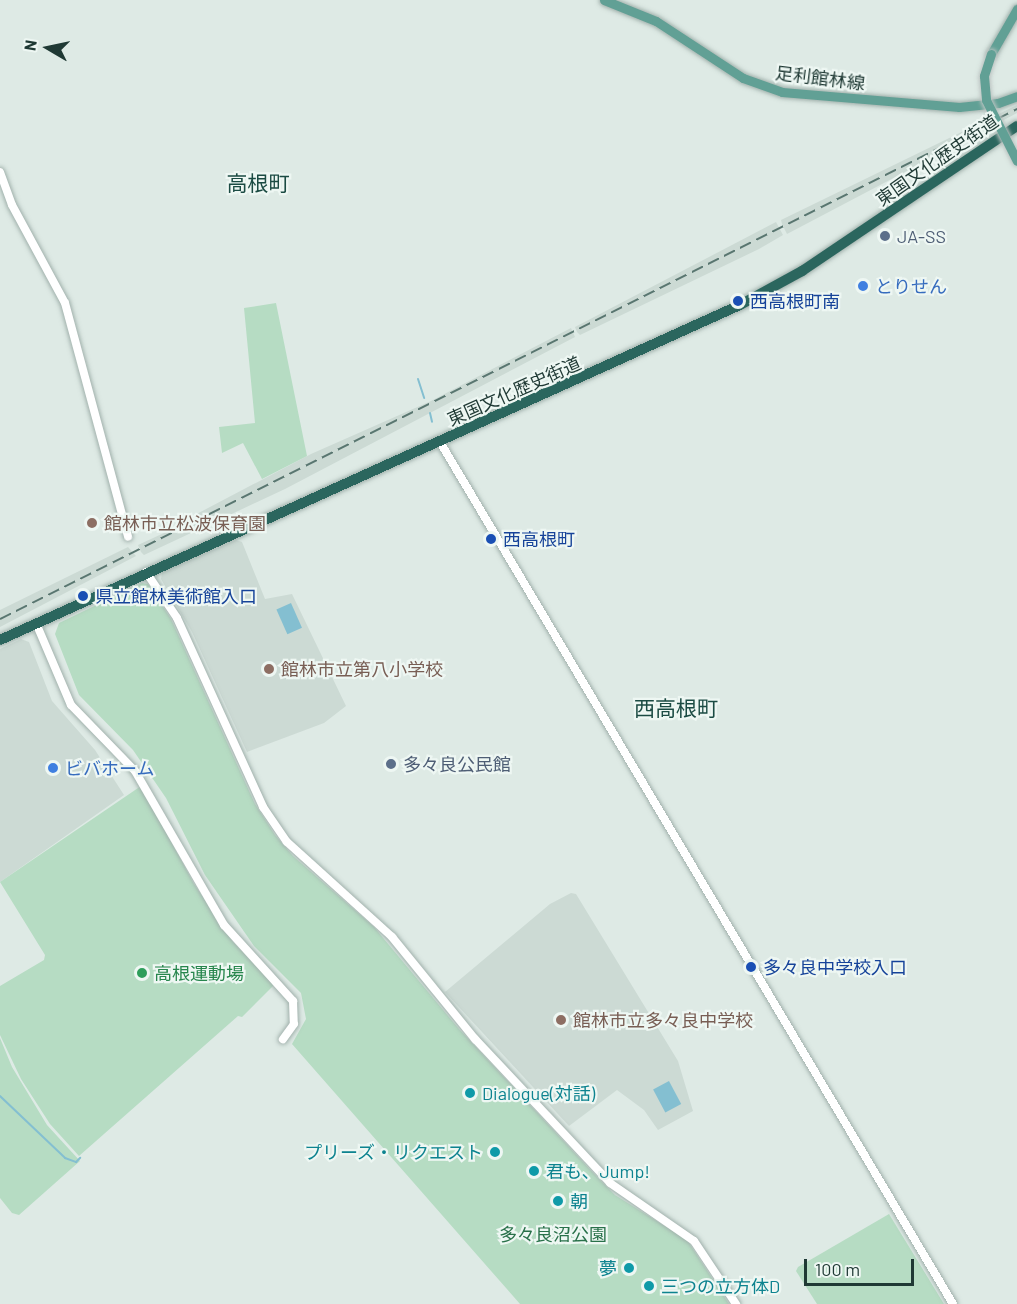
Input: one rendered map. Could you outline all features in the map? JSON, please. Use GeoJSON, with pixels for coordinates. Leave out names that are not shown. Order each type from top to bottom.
{"type":"FeatureCollection","features":[{"type":"Feature","properties":{"kind":"highway","name":"東国文化歴史街道"},"geometry":{"type":"LineString","coordinates":[[0,640],[146,572],[683,334],[792,277],[1017,126]]}},
{"type":"Feature","properties":{"kind":"main road","name":"足利館林線"},"geometry":{"type":"LineString","coordinates":[[604,0],[674,31],[743,78],[782,92],[959,107],[998,103],[1017,96]]}},
{"type":"Feature","properties":{"kind":"main road"},"geometry":{"type":"LineString","coordinates":[[1017,9],[991,54],[984,76],[986,100],[1017,161]]}},
{"type":"Feature","properties":{"kind":"street"},"geometry":{"type":"LineString","coordinates":[[0,172],[12,205],[65,303],[128,537]]}},
{"type":"Feature","properties":{"kind":"street"},"geometry":{"type":"LineString","coordinates":[[441,442],[954,1304]]}},
{"type":"Feature","properties":{"kind":"street"},"geometry":{"type":"LineString","coordinates":[[146,572],[177,618],[263,807],[287,842],[392,937],[475,1039],[610,1183],[694,1241],[736,1304]]}},
{"type":"Feature","properties":{"kind":"street"},"geometry":{"type":"LineString","coordinates":[[36,623],[71,705],[135,771],[224,925],[293,1001],[294,1024],[283,1039]]}},
{"type":"Feature","properties":{"kind":"shaded area"},"geometry":{"type":"Polygon","coordinates":[[[1017,105],[1017,113],[787,234],[781,220],[1017,105]]]}},
{"type":"Feature","properties":{"kind":"shaded area"},"geometry":{"type":"Polygon","coordinates":[[[776,222],[783,235],[759,249],[580,335],[577,332],[575,327],[776,222]]]}},
{"type":"Feature","properties":{"kind":"shaded area"},"geometry":{"type":"Polygon","coordinates":[[[571,328],[575,337],[285,489],[144,555],[141,552],[138,545],[192,520],[189,518],[311,454],[431,401],[571,328]]]}},
{"type":"Feature","properties":{"kind":"shaded area","name":"館林市立第八小学校"},"geometry":{"type":"Polygon","coordinates":[[[236,540],[242,542],[265,599],[292,594],[346,706],[324,723],[247,752],[192,632],[161,579],[162,572],[236,540]]]}},
{"type":"Feature","properties":{"kind":"shaded area"},"geometry":{"type":"Polygon","coordinates":[[[128,547],[136,556],[0,627],[0,610],[128,547]]]}},
{"type":"Feature","properties":{"kind":"shaded area","name":"ビバホーム"},"geometry":{"type":"Polygon","coordinates":[[[21,639],[29,642],[52,701],[95,750],[124,795],[0,882],[0,649],[21,639]]]}},
{"type":"Feature","properties":{"kind":"shaded area","name":"館林市立多々良中学校"},"geometry":{"type":"Polygon","coordinates":[[[571,893],[576,894],[678,1061],[693,1111],[658,1130],[644,1110],[617,1090],[569,1126],[445,992],[550,904],[571,893]]]}},
{"type":"Feature","properties":{"kind":"green space"},"geometry":{"type":"Polygon","coordinates":[[[276,303],[307,456],[262,479],[243,443],[222,453],[219,427],[255,423],[244,308],[276,303]]]}},
{"type":"Feature","properties":{"kind":"green space","name":"多々良沼公園"},"geometry":{"type":"Polygon","coordinates":[[[142,583],[148,584],[171,619],[255,804],[275,835],[293,856],[374,927],[459,1029],[615,1195],[687,1240],[729,1304],[520,1304],[292,1044],[306,1019],[301,993],[254,946],[205,875],[166,798],[133,750],[79,695],[55,634],[59,623],[142,583]]]}},
{"type":"Feature","properties":{"kind":"green space","name":"高根運動場"},"geometry":{"type":"Polygon","coordinates":[[[141,786],[194,884],[233,942],[274,985],[242,1017],[238,1016],[79,1156],[50,1124],[21,1079],[0,1035],[0,986],[44,960],[45,955],[0,882],[141,786]]]}},
{"type":"Feature","properties":{"kind":"green space"},"geometry":{"type":"Polygon","coordinates":[[[0,1038],[12,1067],[47,1125],[80,1161],[19,1215],[12,1213],[0,1198],[0,1038]]]}},
{"type":"Feature","properties":{"kind":"green space"},"geometry":{"type":"Polygon","coordinates":[[[889,1214],[944,1304],[817,1304],[796,1271],[798,1267],[889,1214]]]}},
{"type":"Feature","properties":{"kind":"water"},"geometry":{"type":"Polygon","coordinates":[[[291,603],[302,628],[287,634],[276,610],[291,603]]]}},
{"type":"Feature","properties":{"kind":"water"},"geometry":{"type":"Polygon","coordinates":[[[669,1081],[681,1104],[665,1112],[653,1089],[669,1081]]]}},
{"type":"Feature","properties":{"kind":"waterway"},"geometry":{"type":"LineString","coordinates":[[418,379],[424,398]]}},
{"type":"Feature","properties":{"kind":"waterway"},"geometry":{"type":"LineString","coordinates":[[430,413],[432,422]]}},
{"type":"Feature","properties":{"kind":"waterway"},"geometry":{"type":"LineString","coordinates":[[0,1096],[65,1158],[76,1162],[80,1158]]}},
{"type":"Feature","properties":{"kind":"railway"},"geometry":{"type":"LineString","coordinates":[[0,619],[1017,109]]}},
{"type":"Feature","properties":{"kind":"place","name":"JA-SS"},"geometry":{"type":"Point","coordinates":[885,236]}},
{"type":"Feature","properties":{"kind":"place","name":"とりせん"},"geometry":{"type":"Point","coordinates":[863,286]}},
{"type":"Feature","properties":{"kind":"place","name":"西高根町南"},"geometry":{"type":"Point","coordinates":[738,301]}},
{"type":"Feature","properties":{"kind":"place","name":"館林市立松波保育園"},"geometry":{"type":"Point","coordinates":[92,523]}},
{"type":"Feature","properties":{"kind":"place","name":"西高根町"},"geometry":{"type":"Point","coordinates":[491,539]}},
{"type":"Feature","properties":{"kind":"place","name":"県立館林美術館入口"},"geometry":{"type":"Point","coordinates":[83,596]}},
{"type":"Feature","properties":{"kind":"place","name":"館林市立第八小学校"},"geometry":{"type":"Point","coordinates":[269,669]}},
{"type":"Feature","properties":{"kind":"place","name":"多々良公民館"},"geometry":{"type":"Point","coordinates":[391,764]}},
{"type":"Feature","properties":{"kind":"place","name":"ビバホーム"},"geometry":{"type":"Point","coordinates":[53,768]}},
{"type":"Feature","properties":{"kind":"place","name":"多々良中学校入口"},"geometry":{"type":"Point","coordinates":[751,967]}},
{"type":"Feature","properties":{"kind":"place","name":"高根運動場"},"geometry":{"type":"Point","coordinates":[142,973]}},
{"type":"Feature","properties":{"kind":"place","name":"館林市立多々良中学校"},"geometry":{"type":"Point","coordinates":[561,1020]}},
{"type":"Feature","properties":{"kind":"place","name":"Dialogue(対話)"},"geometry":{"type":"Point","coordinates":[470,1093]}},
{"type":"Feature","properties":{"kind":"place","name":"プリーズ・リクエスト"},"geometry":{"type":"Point","coordinates":[495,1152]}},
{"type":"Feature","properties":{"kind":"place","name":"君も、Jump!"},"geometry":{"type":"Point","coordinates":[534,1171]}},
{"type":"Feature","properties":{"kind":"place","name":"朝"},"geometry":{"type":"Point","coordinates":[558,1201]}},
{"type":"Feature","properties":{"kind":"place","name":"夢"},"geometry":{"type":"Point","coordinates":[629,1268]}},
{"type":"Feature","properties":{"kind":"place","name":"三つの立方体D"},"geometry":{"type":"Point","coordinates":[649,1286]}},
{"type":"Feature","properties":{"kind":"district","name":"高根町"},"geometry":{"type":"Point","coordinates":[258,183]}},
{"type":"Feature","properties":{"kind":"district","name":"西高根町"},"geometry":{"type":"Point","coordinates":[676,708]}}]}
